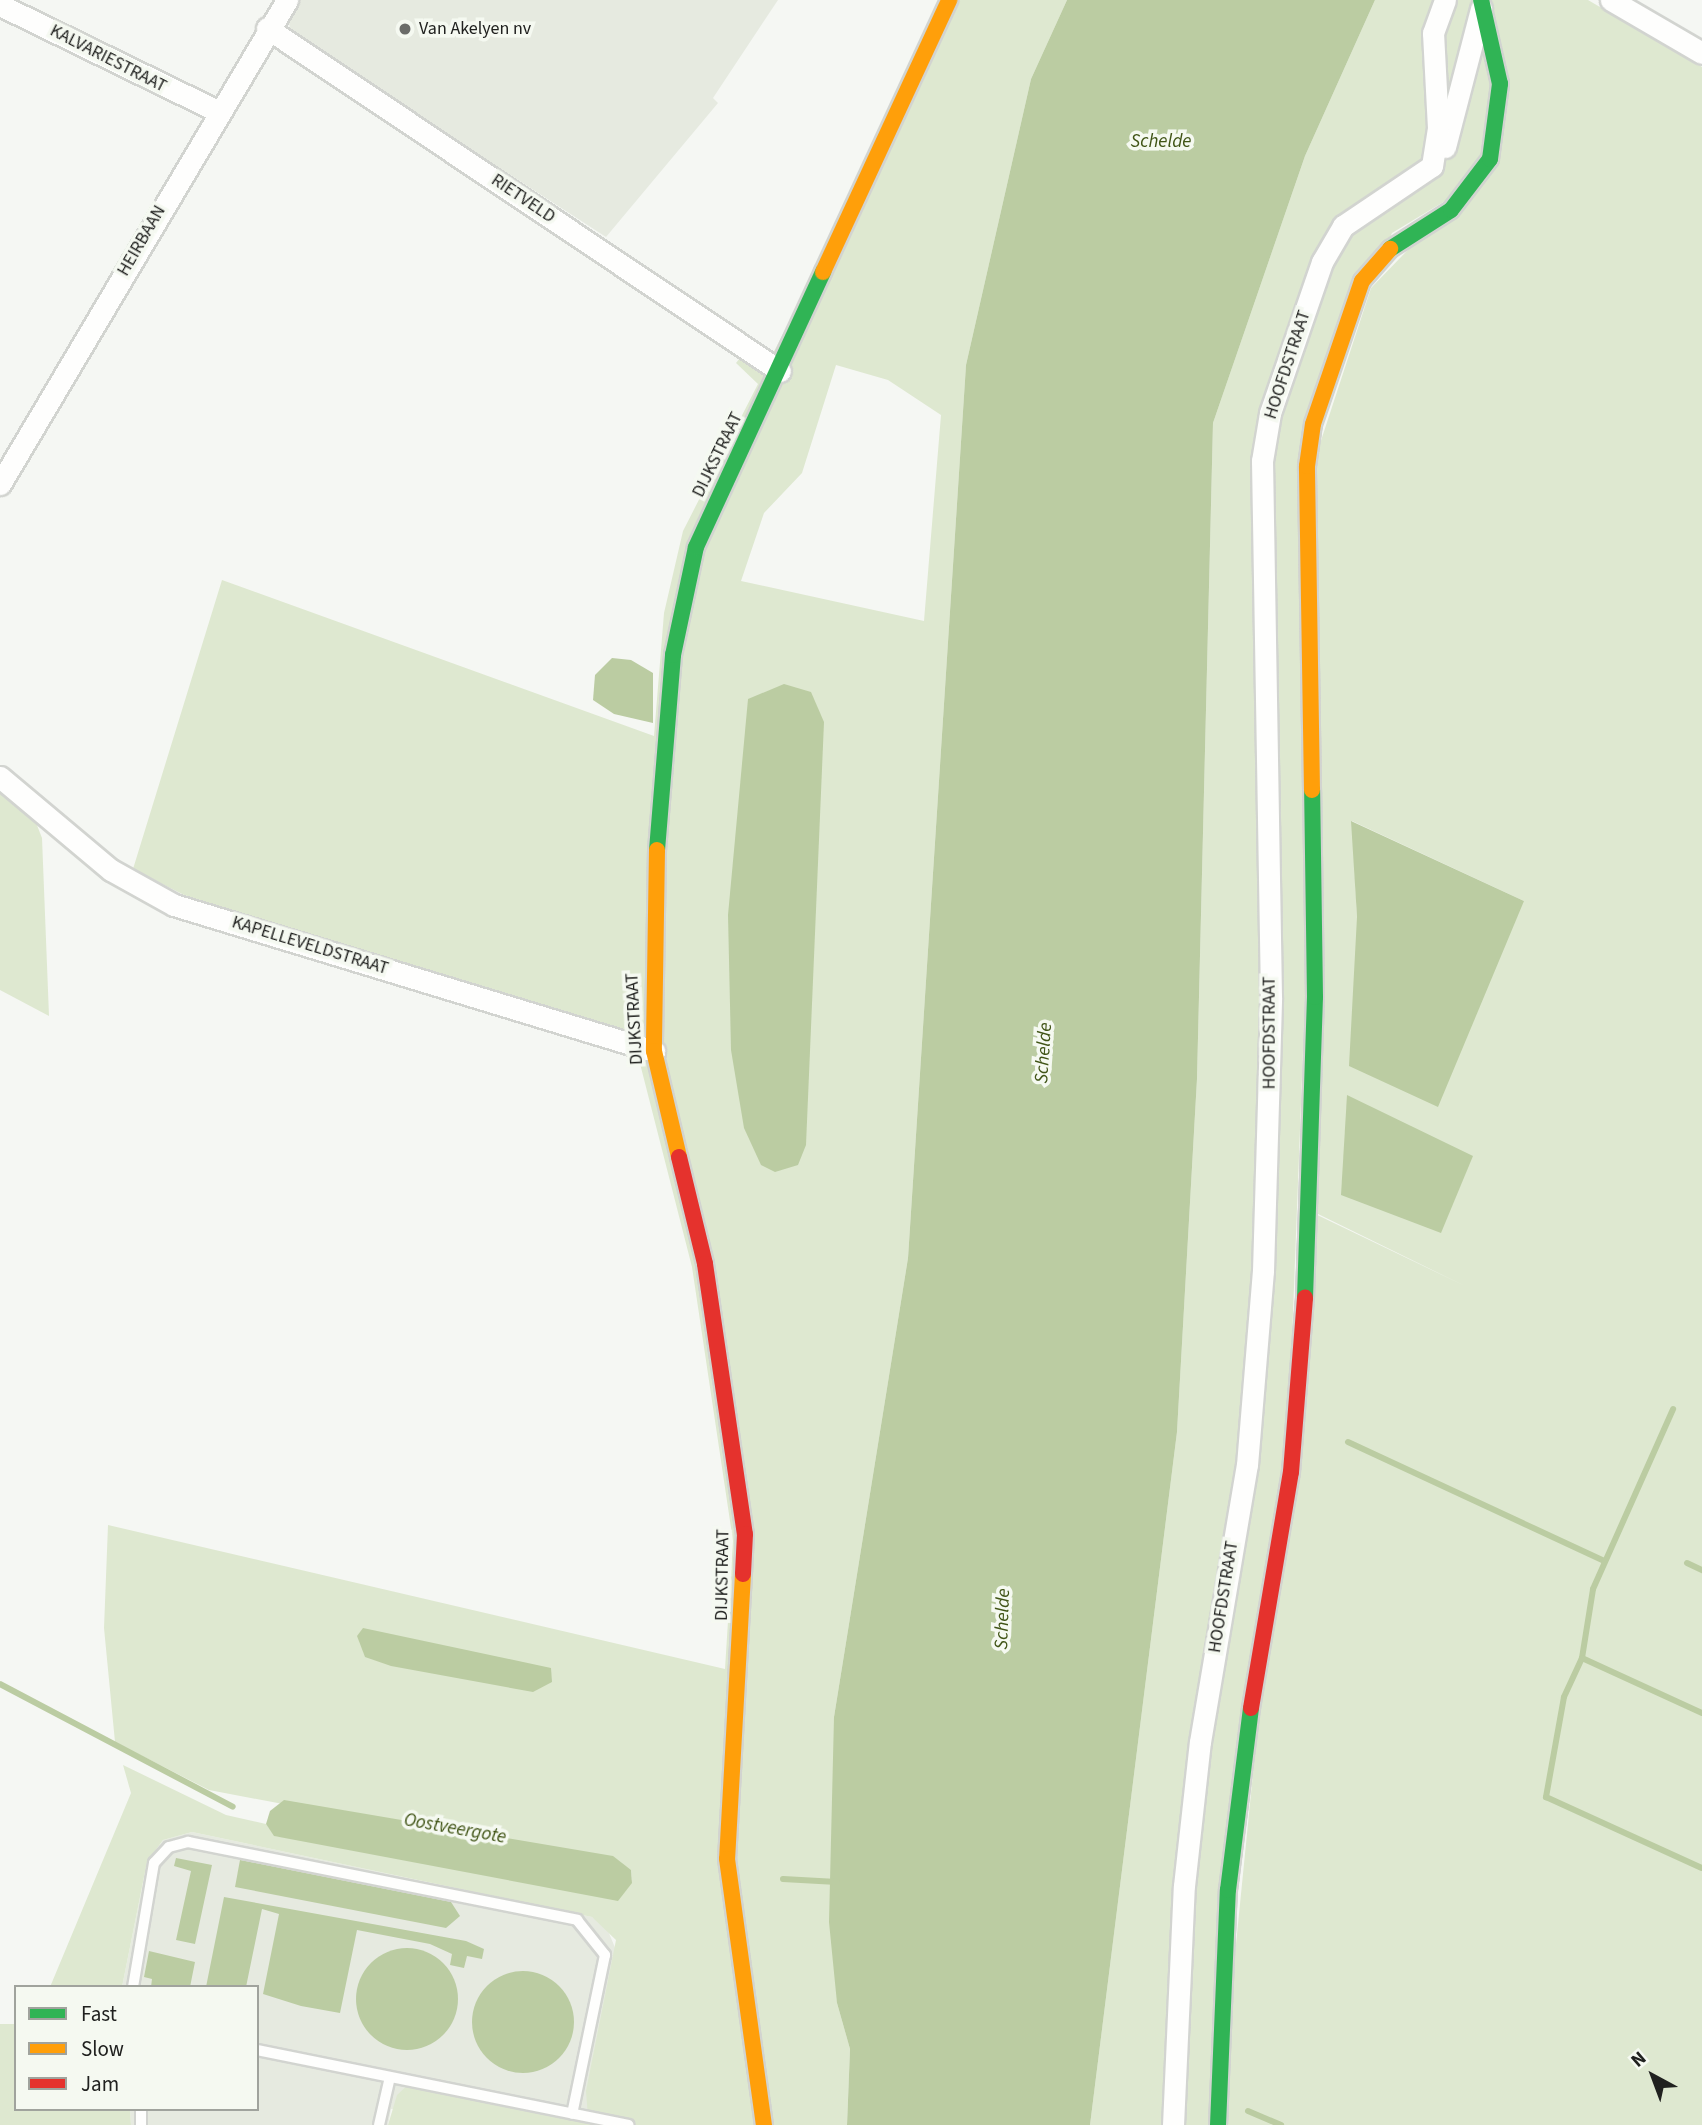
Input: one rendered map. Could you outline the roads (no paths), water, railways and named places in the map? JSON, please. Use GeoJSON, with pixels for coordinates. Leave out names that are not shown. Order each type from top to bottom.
{"type":"FeatureCollection","features":[{"type":"Feature","properties":{"kind":"street","name":"HEIRBAAN"},"geometry":{"type":"LineString","coordinates":[[0,484],[217,111],[287,0]]}},
{"type":"Feature","properties":{"kind":"street","name":"DIJKSTRAAT"},"geometry":{"type":"LineString","coordinates":[[764,2125],[727,1859],[745,1534],[705,1264],[654,1051],[656,856],[676,615],[696,547],[780,371],[949,0]]}},
{"type":"Feature","properties":{"kind":"street"},"geometry":{"type":"LineString","coordinates":[[1432,166],[1438,128],[1433,33],[1445,0]]}},
{"type":"Feature","properties":{"kind":"street"},"geometry":{"type":"LineString","coordinates":[[1611,0],[1702,53]]}},
{"type":"Feature","properties":{"kind":"street"},"geometry":{"type":"LineString","coordinates":[[1432,166],[1447,143],[1481,3]]}},
{"type":"Feature","properties":{"kind":"street"},"geometry":{"type":"LineString","coordinates":[[1218,2125],[1228,1890],[1246,1735],[1292,1472],[1306,1286],[1315,1010],[1307,466],[1313,424],[1370,269],[1393,245],[1451,211],[1490,159],[1500,84],[1481,3]]}},
{"type":"Feature","properties":{"kind":"street","name":"KALVARIESTRAAT"},"geometry":{"type":"LineString","coordinates":[[0,5],[217,111]]}},
{"type":"Feature","properties":{"kind":"street","name":"RIETVELD"},"geometry":{"type":"LineString","coordinates":[[267,28],[780,371]]}},
{"type":"Feature","properties":{"kind":"street","name":"HOOFDSTRAAT"},"geometry":{"type":"LineString","coordinates":[[1173,2125],[1184,1886],[1200,1742],[1247,1465],[1263,1271],[1270,997],[1262,461],[1270,413],[1322,262],[1343,226],[1432,166]]}},
{"type":"Feature","properties":{"kind":"street","name":"KAPELLEVELDSTRAAT"},"geometry":{"type":"LineString","coordinates":[[0,777],[111,870],[174,905],[654,1051]]}},
{"type":"Feature","properties":{"kind":"lane"},"geometry":{"type":"LineString","coordinates":[[133,1985],[154,1863],[169,1847],[188,1842],[577,1920],[605,1955],[572,2114]]}},
{"type":"Feature","properties":{"kind":"lane"},"geometry":{"type":"LineString","coordinates":[[259,2050],[628,2125]]}},
{"type":"Feature","properties":{"kind":"lane"},"geometry":{"type":"LineString","coordinates":[[379,2125],[390,2077]]}},
{"type":"Feature","properties":{"kind":"water","name":"Schelde"},"geometry":{"type":"Polygon","coordinates":[[[1067,0],[1375,0],[1305,156],[1213,423],[1197,1079],[1177,1432],[1090,2125],[847,2125],[850,2049],[837,2003],[829,1922],[834,1717],[908,1258],[966,365],[1031,79],[1067,0]]]}},
{"type":"Feature","properties":{"kind":"water"},"geometry":{"type":"Polygon","coordinates":[[[612,658],[631,660],[653,673],[653,723],[614,714],[593,700],[595,675],[612,658]]]}},
{"type":"Feature","properties":{"kind":"water"},"geometry":{"type":"Polygon","coordinates":[[[784,684],[811,692],[824,722],[806,1145],[798,1165],[775,1172],[761,1165],[744,1128],[731,1050],[728,915],[748,699],[784,684]]]}},
{"type":"Feature","properties":{"kind":"water"},"geometry":{"type":"Polygon","coordinates":[[[1351,821],[1524,901],[1438,1107],[1349,1066],[1357,917],[1351,821]]]}},
{"type":"Feature","properties":{"kind":"water"},"geometry":{"type":"Polygon","coordinates":[[[1347,1095],[1473,1156],[1441,1233],[1341,1195],[1347,1095]]]}},
{"type":"Feature","properties":{"kind":"water"},"geometry":{"type":"Polygon","coordinates":[[[363,1628],[551,1668],[552,1682],[533,1692],[391,1666],[365,1657],[357,1636],[363,1628]]]}},
{"type":"Feature","properties":{"kind":"water"},"geometry":{"type":"Polygon","coordinates":[[[284,1800],[613,1856],[631,1870],[632,1883],[618,1901],[274,1836],[266,1824],[270,1811],[284,1800]]]}},
{"type":"Feature","properties":{"kind":"water"},"geometry":{"type":"Polygon","coordinates":[[[176,1858],[212,1865],[195,1944],[176,1940],[191,1871],[174,1866],[176,1858]]]}},
{"type":"Feature","properties":{"kind":"water"},"geometry":{"type":"Polygon","coordinates":[[[240,1860],[451,1902],[460,1916],[446,1928],[235,1887],[240,1860]]]}},
{"type":"Feature","properties":{"kind":"water"},"geometry":{"type":"Polygon","coordinates":[[[224,1897],[466,1941],[484,1949],[482,1959],[467,1956],[464,1968],[450,1965],[452,1954],[430,1944],[357,1930],[340,2013],[301,2006],[263,1994],[279,1914],[262,1909],[246,1985],[206,1985],[224,1897]]]}},
{"type":"Feature","properties":{"kind":"water"},"geometry":{"type":"Polygon","coordinates":[[[407,1948],[427,1952],[443,1963],[454,1979],[458,1999],[454,2019],[443,2035],[427,2046],[407,2050],[387,2046],[371,2035],[360,2019],[356,1999],[360,1979],[371,1963],[387,1952],[407,1948]]]}},
{"type":"Feature","properties":{"kind":"water"},"geometry":{"type":"Polygon","coordinates":[[[149,1951],[195,1962],[190,1985],[151,1985],[152,1979],[144,1977],[149,1951]]]}},
{"type":"Feature","properties":{"kind":"water"},"geometry":{"type":"Polygon","coordinates":[[[523,1971],[542,1975],[559,1986],[570,2003],[574,2022],[570,2041],[559,2058],[542,2069],[523,2073],[504,2069],[487,2058],[476,2041],[472,2022],[476,2003],[487,1986],[504,1975],[523,1971]]]}},
{"type":"Feature","properties":{"kind":"waterway"},"geometry":{"type":"LineString","coordinates":[[1582,1658],[1593,1589],[1673,1409]]}},
{"type":"Feature","properties":{"kind":"waterway"},"geometry":{"type":"LineString","coordinates":[[1348,1442],[1604,1561]]}},
{"type":"Feature","properties":{"kind":"waterway"},"geometry":{"type":"LineString","coordinates":[[1687,1563],[1702,1570]]}},
{"type":"Feature","properties":{"kind":"waterway"},"geometry":{"type":"LineString","coordinates":[[1702,1713],[1582,1658],[1564,1697],[1546,1797],[1702,1868]]}},
{"type":"Feature","properties":{"kind":"waterway","name":"Oostveergote"},"geometry":{"type":"LineString","coordinates":[[0,1684],[233,1807]]}},
{"type":"Feature","properties":{"kind":"waterway","name":"Oostveergote"},"geometry":{"type":"LineString","coordinates":[[783,1879],[837,1882]]}},
{"type":"Feature","properties":{"kind":"waterway"},"geometry":{"type":"LineString","coordinates":[[1248,2111],[1281,2125]]}},
{"type":"Feature","properties":{"kind":"place","name":"Van Akelyen nv"},"geometry":{"type":"Point","coordinates":[405,29]}}]}
